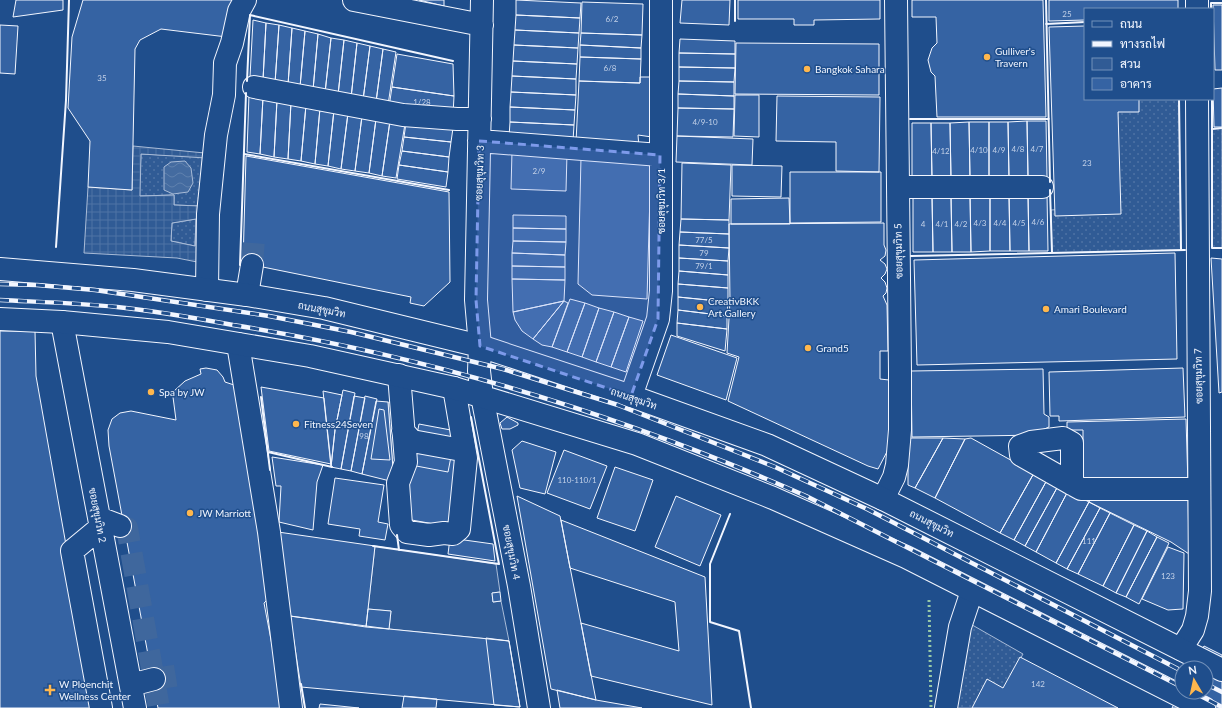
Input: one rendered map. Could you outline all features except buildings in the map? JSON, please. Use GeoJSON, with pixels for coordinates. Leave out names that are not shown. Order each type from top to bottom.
{"type":"FeatureCollection","features":[{"type":"Feature","properties":{"kind":"street"},"geometry":{"type":"LineString","coordinates":[[207,290],[208,214],[216,135],[224,95],[226,63],[239,11],[246,0]]}},
{"type":"Feature","properties":{"kind":"street"},"geometry":{"type":"LineString","coordinates":[[354,0],[482,25]]}},
{"type":"Feature","properties":{"kind":"street","name":"ซอยสุขุมวิท 3"},"geometry":{"type":"LineString","coordinates":[[482,0],[476,300],[480,346],[479,371],[482,396]]}},
{"type":"Feature","properties":{"kind":"street","name":"ซอยสุขุมวิท 3/1"},"geometry":{"type":"LineString","coordinates":[[631,396],[658,319],[661,291],[661,0]]}},
{"type":"Feature","properties":{"kind":"street","name":"ซอยสุขุมวิท 5"},"geometry":{"type":"LineString","coordinates":[[883,499],[894,477],[897,465],[900,430],[896,0]]}},
{"type":"Feature","properties":{"kind":"street"},"geometry":{"type":"LineString","coordinates":[[254,87],[403,115],[480,119]]}},
{"type":"Feature","properties":{"kind":"street","name":"ซอยสุขุมวิท 7"},"geometry":{"type":"LineString","coordinates":[[1181,649],[1193,630],[1197,616],[1200,591],[1197,100]]}},
{"type":"Feature","properties":{"kind":"street"},"geometry":{"type":"LineString","coordinates":[[479,141],[660,155]]}},
{"type":"Feature","properties":{"kind":"street"},"geometry":{"type":"LineString","coordinates":[[898,187],[1042,187]]}},
{"type":"Feature","properties":{"kind":"street"},"geometry":{"type":"LineString","coordinates":[[247,295],[252,265]]}},
{"type":"Feature","properties":{"kind":"street","name":"ถนนสุขุมวิท"},"geometry":{"type":"LineString","coordinates":[[0,268],[133,280],[247,295],[324,308],[480,346],[631,396],[767,445],[883,499],[1222,670]]}},
{"type":"Feature","properties":{"kind":"street"},"geometry":{"type":"LineString","coordinates":[[0,319],[62,322],[168,332],[310,356],[454,388],[637,444],[773,498],[906,557],[1204,708]]}},
{"type":"Feature","properties":{"kind":"street","name":"ซอยสุขุมวิท 2"},"geometry":{"type":"LineString","coordinates":[[62,322],[106,524],[121,636],[135,708]]}},
{"type":"Feature","properties":{"kind":"street"},"geometry":{"type":"LineString","coordinates":[[238,344],[269,532],[291,708]]}},
{"type":"Feature","properties":{"kind":"street"},"geometry":{"type":"LineString","coordinates":[[399,375],[406,462],[398,483],[401,525],[407,532],[429,535],[444,533],[454,534],[459,529],[466,458],[454,388]]}},
{"type":"Feature","properties":{"kind":"street","name":"ซอยสุขุมวิท 4"},"geometry":{"type":"LineString","coordinates":[[482,396],[519,586],[539,708]]}},
{"type":"Feature","properties":{"kind":"street"},"geometry":{"type":"LineString","coordinates":[[403,423],[414,428],[463,438]]}},
{"type":"Feature","properties":{"kind":"street"},"geometry":{"type":"LineString","coordinates":[[1072,484],[1081,489],[1199,489]]}},
{"type":"Feature","properties":{"kind":"street"},"geometry":{"type":"LineString","coordinates":[[101,708],[72,551],[106,524]]}},
{"type":"Feature","properties":{"kind":"street"},"geometry":{"type":"LineString","coordinates":[[946,708],[960,627],[972,591]]}},
{"type":"Feature","properties":{"kind":"street"},"geometry":{"type":"LineString","coordinates":[[91,658],[121,636]]}},
{"type":"Feature","properties":{"kind":"street"},"geometry":{"type":"LineString","coordinates":[[131,686],[154,679]]}},
{"type":"Feature","properties":{"kind":"highlighted area"},"geometry":{"type":"Polygon","coordinates":[[[479,141],[660,155],[658,319],[631,396],[480,346],[476,300],[479,141]]]}},
{"type":"Feature","properties":{"kind":"green space"},"geometry":{"type":"Polygon","coordinates":[[[1118,100],[1179,100],[1181,250],[1052,253],[1051,210],[1116,206],[1118,100]]]}},
{"type":"Feature","properties":{"kind":"green space"},"geometry":{"type":"Polygon","coordinates":[[[1222,128],[1222,248],[1212,248],[1212,129],[1222,128]]]}},
{"type":"Feature","properties":{"kind":"green space"},"geometry":{"type":"Polygon","coordinates":[[[141,154],[206,157],[201,206],[174,205],[174,195],[139,196],[141,154]]]}},
{"type":"Feature","properties":{"kind":"green space"},"geometry":{"type":"Polygon","coordinates":[[[196,219],[195,246],[171,241],[172,223],[196,219]]]}},
{"type":"Feature","properties":{"kind":"green space"},"geometry":{"type":"Polygon","coordinates":[[[388,402],[396,405],[400,467],[393,469],[388,402]]]}},
{"type":"Feature","properties":{"kind":"green space"},"geometry":{"type":"Polygon","coordinates":[[[967,622],[1023,654],[993,708],[952,708],[967,622]]]}},
{"type":"Feature","properties":{"kind":"shaded area"},"geometry":{"type":"Polygon","coordinates":[[[133,146],[215,154],[207,264],[177,258],[84,253],[88,187],[132,190],[133,146]],[[141,154],[140,196],[174,195],[174,205],[200,206],[206,158],[141,154]],[[196,219],[172,223],[171,241],[195,246],[196,219]]]}},
{"type":"Feature","properties":{"kind":"shaded area"},"geometry":{"type":"Polygon","coordinates":[[[375,546],[496,564],[500,592],[492,593],[493,602],[501,601],[509,641],[389,629],[391,611],[368,609],[375,546]]]}},
{"type":"Feature","properties":{"kind":"water"},"geometry":{"type":"Polygon","coordinates":[[[185,161],[191,168],[193,183],[188,192],[173,194],[164,190],[164,167],[171,162],[185,161]]]}},
{"type":"Feature","properties":{"kind":"tunnel"},"geometry":{"type":"LineString","coordinates":[[252,265],[254,239]]}},
{"type":"Feature","properties":{"kind":"tunnel"},"geometry":{"type":"LineString","coordinates":[[120,526],[127,528],[159,708]]}},
{"type":"Feature","properties":{"kind":"tunnel"},"geometry":{"type":"LineString","coordinates":[[154,679],[179,675]]}},
{"type":"Feature","properties":{"kind":"railway"},"geometry":{"type":"LineString","coordinates":[[0,284],[37,285],[95,290],[269,316],[351,332],[503,369],[618,405],[775,467],[867,509],[1174,667]]}},
{"type":"Feature","properties":{"kind":"railway"},"geometry":{"type":"LineString","coordinates":[[0,300],[88,304],[132,309],[190,317],[307,338],[381,354],[453,372],[525,392],[596,415],[667,440],[806,496],[1174,683]]}},
{"type":"Feature","properties":{"kind":"railway"},"geometry":{"type":"LineString","coordinates":[[1214,688],[1222,692]]}},
{"type":"Feature","properties":{"kind":"railway"},"geometry":{"type":"LineString","coordinates":[[1208,700],[1222,707]]}},
{"type":"Feature","properties":{"kind":"hedge"},"geometry":{"type":"LineString","coordinates":[[929,600],[931,708]]}},
{"type":"Feature","properties":{"kind":"wall"},"geometry":{"type":"LineString","coordinates":[[56,247],[66,100],[69,0]]}},
{"type":"Feature","properties":{"kind":"wall"},"geometry":{"type":"LineString","coordinates":[[735,0],[735,21]]}},
{"type":"Feature","properties":{"kind":"wall"},"geometry":{"type":"LineString","coordinates":[[1046,0],[1050,182]]}},
{"type":"Feature","properties":{"kind":"wall"},"geometry":{"type":"LineString","coordinates":[[1211,8],[1211,3],[1222,3]]}},
{"type":"Feature","properties":{"kind":"wall"},"geometry":{"type":"LineString","coordinates":[[247,81],[250,15],[453,61]]}},
{"type":"Feature","properties":{"kind":"wall"},"geometry":{"type":"LineString","coordinates":[[1046,24],[1084,22]]}},
{"type":"Feature","properties":{"kind":"wall"},"geometry":{"type":"LineString","coordinates":[[240,265],[246,93]]}},
{"type":"Feature","properties":{"kind":"wall"},"geometry":{"type":"LineString","coordinates":[[1179,100],[1181,250]]}},
{"type":"Feature","properties":{"kind":"wall"},"geometry":{"type":"LineString","coordinates":[[1212,100],[1212,129],[1222,128]]}},
{"type":"Feature","properties":{"kind":"wall"},"geometry":{"type":"LineString","coordinates":[[910,119],[1049,119]]}},
{"type":"Feature","properties":{"kind":"wall"},"geometry":{"type":"LineString","coordinates":[[1212,129],[1212,248],[1222,248]]}},
{"type":"Feature","properties":{"kind":"wall"},"geometry":{"type":"LineString","coordinates":[[244,154],[449,190]]}},
{"type":"Feature","properties":{"kind":"wall"},"geometry":{"type":"LineString","coordinates":[[1050,190],[1052,253]]}},
{"type":"Feature","properties":{"kind":"wall"},"geometry":{"type":"LineString","coordinates":[[911,256],[1185,250]]}},
{"type":"Feature","properties":{"kind":"wall"},"geometry":{"type":"LineString","coordinates":[[261,397],[270,470]]}},
{"type":"Feature","properties":{"kind":"wall"},"geometry":{"type":"LineString","coordinates":[[373,546],[499,564],[471,417]]}},
{"type":"Feature","properties":{"kind":"wall"},"geometry":{"type":"LineString","coordinates":[[268,452],[332,467]]}},
{"type":"Feature","properties":{"kind":"wall"},"geometry":{"type":"LineString","coordinates":[[730,514],[710,564],[710,622],[739,631],[751,708]]}},
{"type":"Feature","properties":{"kind":"wall"},"geometry":{"type":"LineString","coordinates":[[397,535],[399,550]]}},
{"type":"Feature","properties":{"kind":"wall"},"geometry":{"type":"LineString","coordinates":[[301,684],[305,708]]}},
{"type":"Feature","properties":{"kind":"place","name":"Gulliver's Travern"},"geometry":{"type":"Point","coordinates":[987,57]}},
{"type":"Feature","properties":{"kind":"place","name":"Bangkok Sahara"},"geometry":{"type":"Point","coordinates":[807,69]}},
{"type":"Feature","properties":{"kind":"place","name":"CreativBKK Art Gallery"},"geometry":{"type":"Point","coordinates":[700,307]}},
{"type":"Feature","properties":{"kind":"place","name":"Amari Boulevard"},"geometry":{"type":"Point","coordinates":[1046,309]}},
{"type":"Feature","properties":{"kind":"place","name":"Grand5"},"geometry":{"type":"Point","coordinates":[808,348]}},
{"type":"Feature","properties":{"kind":"place","name":"Spa by JW"},"geometry":{"type":"Point","coordinates":[151,392]}},
{"type":"Feature","properties":{"kind":"place","name":"Fitness24Seven"},"geometry":{"type":"Point","coordinates":[296,424]}},
{"type":"Feature","properties":{"kind":"place","name":"JW Marriott"},"geometry":{"type":"Point","coordinates":[190,513]}},
{"type":"Feature","properties":{"kind":"place","name":"W Ploenchit Wellness Center"},"geometry":{"type":"Point","coordinates":[50,690]}}]}
